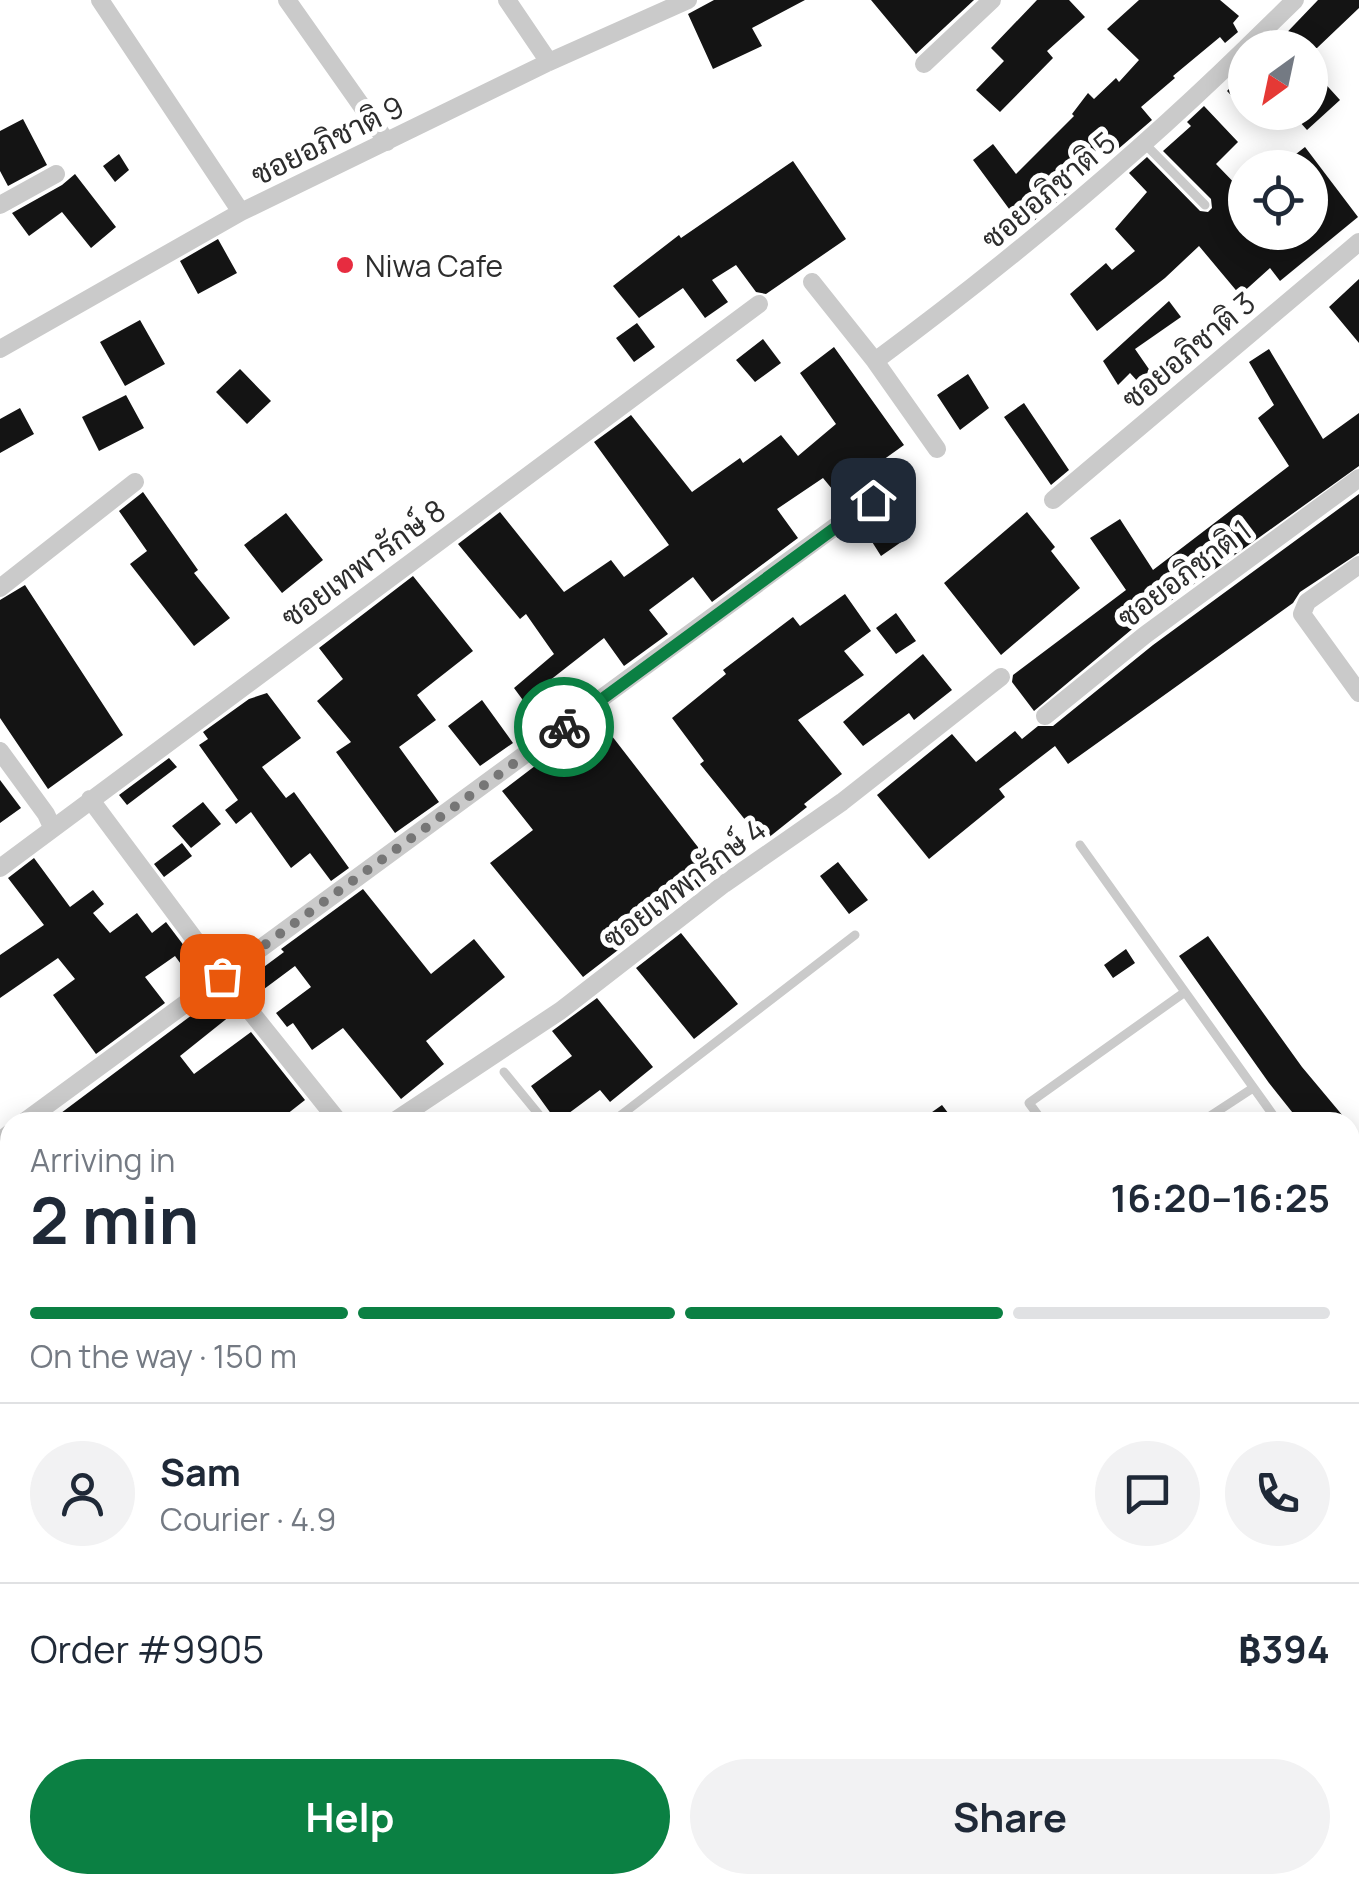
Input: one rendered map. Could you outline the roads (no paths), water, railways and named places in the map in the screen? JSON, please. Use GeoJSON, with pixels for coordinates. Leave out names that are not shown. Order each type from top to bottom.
{"type":"FeatureCollection","features":[{"type":"Feature","properties":{"kind":"street"},"geometry":{"type":"LineString","coordinates":[[100,0],[241,212]]}},
{"type":"Feature","properties":{"kind":"street"},"geometry":{"type":"LineString","coordinates":[[286,0],[386,142]]}},
{"type":"Feature","properties":{"kind":"street"},"geometry":{"type":"LineString","coordinates":[[507,0],[549,62]]}},
{"type":"Feature","properties":{"kind":"street","name":"ซอยอภิชาติ 9"},"geometry":{"type":"LineString","coordinates":[[0,349],[241,212],[549,62],[688,0]]}},
{"type":"Feature","properties":{"kind":"street"},"geometry":{"type":"LineString","coordinates":[[924,64],[992,0]]}},
{"type":"Feature","properties":{"kind":"street","name":"ซอยอภิชาติ 5"},"geometry":{"type":"LineString","coordinates":[[1264,30],[1295,0]]}},
{"type":"Feature","properties":{"kind":"street","name":"ซอยอภิชาติ 5"},"geometry":{"type":"LineString","coordinates":[[874,361],[975,287],[1145,144],[1228,65]]}},
{"type":"Feature","properties":{"kind":"street"},"geometry":{"type":"LineString","coordinates":[[0,206],[56,174]]}},
{"type":"Feature","properties":{"kind":"street","name":"ซอยอภิชาติ 3"},"geometry":{"type":"LineString","coordinates":[[1052,500],[1359,242]]}},
{"type":"Feature","properties":{"kind":"street"},"geometry":{"type":"LineString","coordinates":[[812,282],[937,449]]}},
{"type":"Feature","properties":{"kind":"street","name":"ซอยเทพารักษ์ 8"},"geometry":{"type":"LineString","coordinates":[[0,868],[760,304]]}},
{"type":"Feature","properties":{"kind":"street","name":"ซอยอภิชาติ 1"},"geometry":{"type":"LineString","coordinates":[[1045,716],[1146,635],[1359,478]]}},
{"type":"Feature","properties":{"kind":"street"},"geometry":{"type":"LineString","coordinates":[[0,588],[135,482]]}},
{"type":"Feature","properties":{"kind":"street"},"geometry":{"type":"LineString","coordinates":[[38,1112],[873,500]]}},
{"type":"Feature","properties":{"kind":"street"},"geometry":{"type":"LineString","coordinates":[[1359,566],[1307,602],[1302,614],[1359,693]]}},
{"type":"Feature","properties":{"kind":"street","name":"ซอยเทพารักษ์ 4"},"geometry":{"type":"LineString","coordinates":[[408,1112],[560,1011],[724,884],[842,802],[1001,677]]}},
{"type":"Feature","properties":{"kind":"street"},"geometry":{"type":"LineString","coordinates":[[0,751],[52,828]]}},
{"type":"Feature","properties":{"kind":"street"},"geometry":{"type":"LineString","coordinates":[[90,799],[222,976],[331,1112]]}},
{"type":"Feature","properties":{"kind":"lane"},"geometry":{"type":"LineString","coordinates":[[1145,144],[1205,206]]}},
{"type":"Feature","properties":{"kind":"lane"},"geometry":{"type":"LineString","coordinates":[[1080,845],[1271,1112]]}},
{"type":"Feature","properties":{"kind":"lane"},"geometry":{"type":"LineString","coordinates":[[625,1112],[855,935]]}},
{"type":"Feature","properties":{"kind":"lane"},"geometry":{"type":"LineString","coordinates":[[1035,1112],[1029,1104],[1185,992]]}},
{"type":"Feature","properties":{"kind":"lane"},"geometry":{"type":"LineString","coordinates":[[504,1072],[537,1112]]}},
{"type":"Feature","properties":{"kind":"lane"},"geometry":{"type":"LineString","coordinates":[[1216,1112],[1253,1088]]}},
{"type":"Feature","properties":{"kind":"place","name":"Niwa Cafe"},"geometry":{"type":"Point","coordinates":[345,265]}}]}
